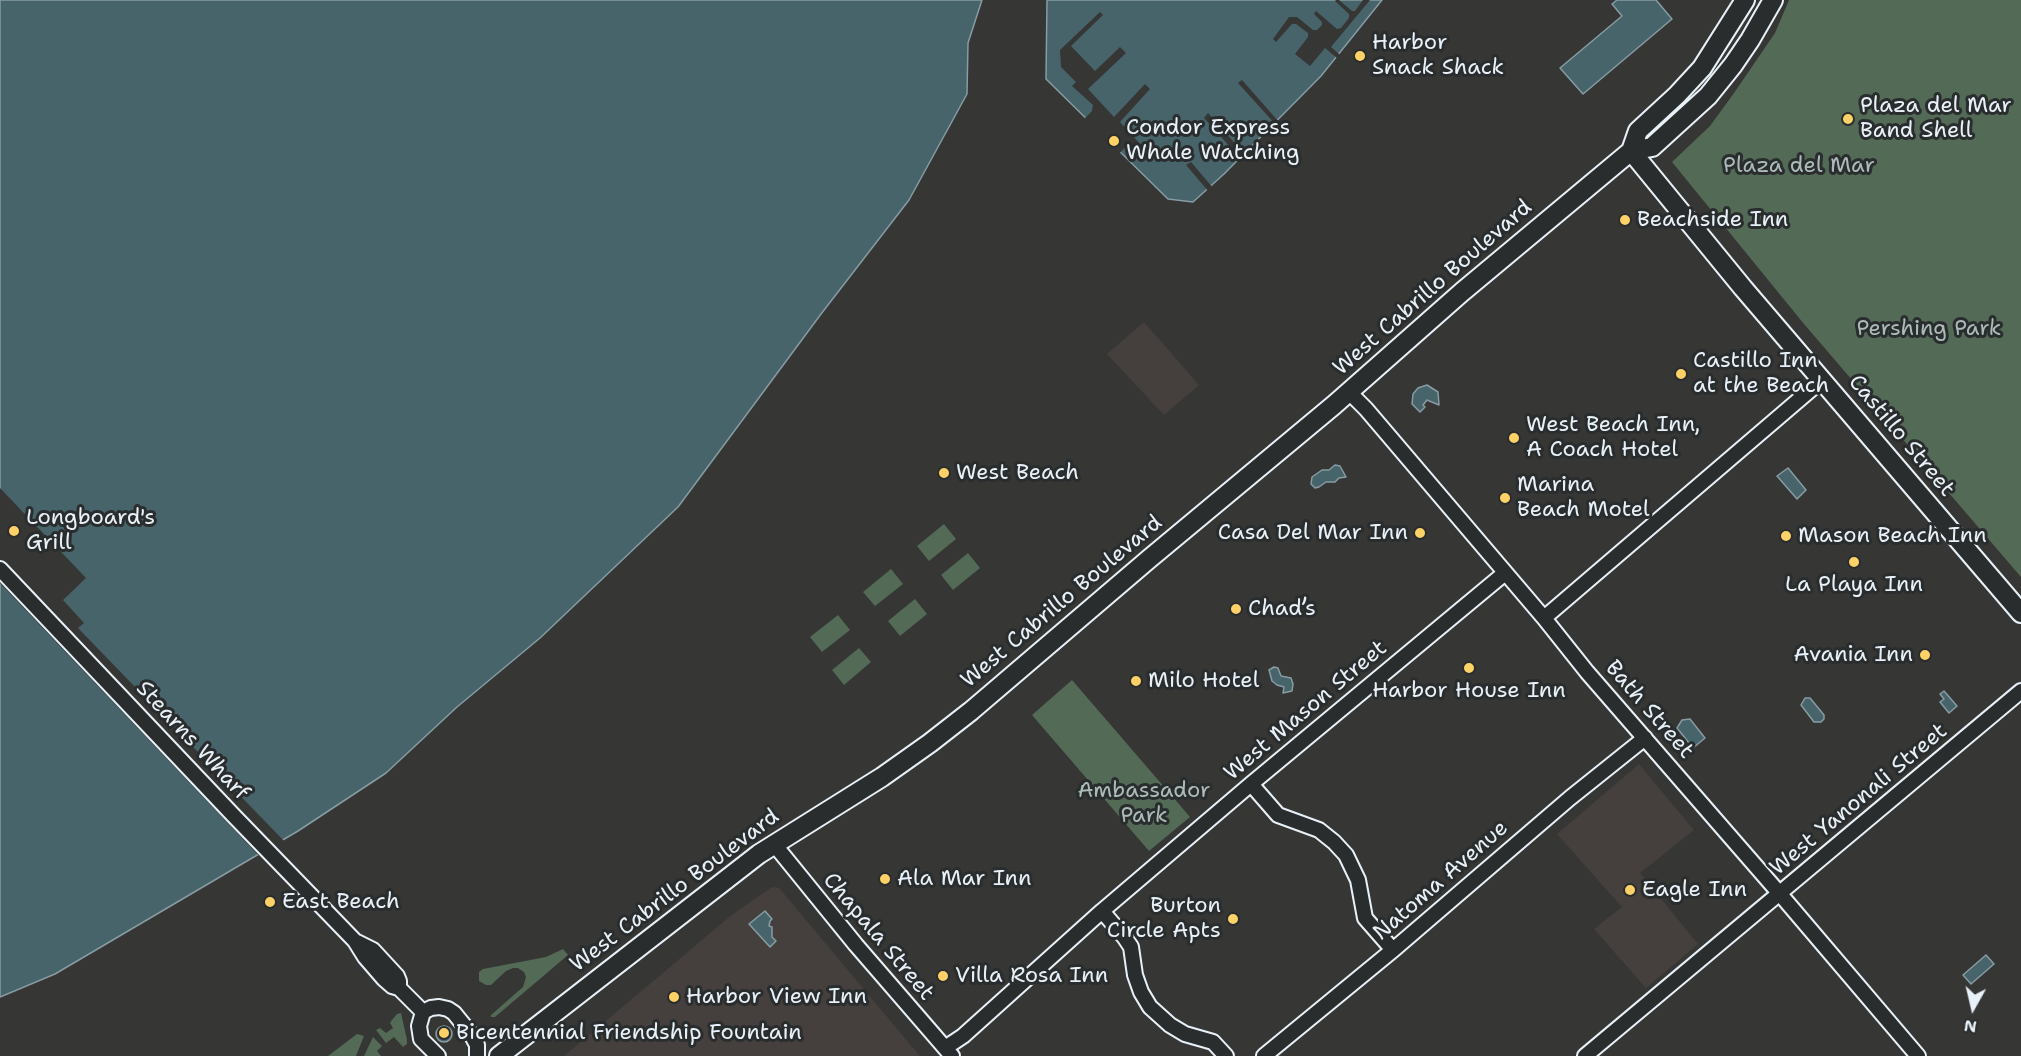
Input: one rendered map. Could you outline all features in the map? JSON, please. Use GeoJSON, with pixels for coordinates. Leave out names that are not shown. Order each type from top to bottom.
{"type":"FeatureCollection","features":[{"type":"Feature","properties":{"kind":"main road"},"geometry":{"type":"LineString","coordinates":[[1630,151],[1638,131],[1702,68],[1745,0]]}},
{"type":"Feature","properties":{"kind":"main road"},"geometry":{"type":"LineString","coordinates":[[1630,151],[1652,147],[1708,96],[1750,40],[1773,0]]}},
{"type":"Feature","properties":{"kind":"main road","name":"Castillo Street"},"geometry":{"type":"LineString","coordinates":[[1630,151],[2021,613]]}},
{"type":"Feature","properties":{"kind":"main road","name":"West Cabrillo Boulevard"},"geometry":{"type":"LineString","coordinates":[[499,1056],[759,854],[882,777],[939,736],[1349,392],[1462,292],[1630,151]]}},
{"type":"Feature","properties":{"kind":"street"},"geometry":{"type":"LineString","coordinates":[[1544,618],[1822,380]]}},
{"type":"Feature","properties":{"kind":"street","name":"Bath Street"},"geometry":{"type":"LineString","coordinates":[[1349,392],[1366,409],[1544,618],[1587,672],[1918,1056]]}},
{"type":"Feature","properties":{"kind":"street","name":"Stearns Wharf"},"geometry":{"type":"LineString","coordinates":[[0,569],[355,941],[384,979],[392,986],[399,988],[423,1012]]}},
{"type":"Feature","properties":{"kind":"street","name":"West Mason Street"},"geometry":{"type":"LineString","coordinates":[[949,1052],[963,1036],[1102,911],[1505,573]]}},
{"type":"Feature","properties":{"kind":"street","name":"West Yanonali Street"},"geometry":{"type":"LineString","coordinates":[[1585,1056],[2021,691]]}},
{"type":"Feature","properties":{"kind":"street","name":"Natoma Avenue"},"geometry":{"type":"LineString","coordinates":[[1264,1056],[1393,950],[1570,798],[1645,738]]}},
{"type":"Feature","properties":{"kind":"street"},"geometry":{"type":"LineString","coordinates":[[1251,784],[1278,815],[1319,830],[1346,855],[1358,880],[1365,918],[1393,950]]}},
{"type":"Feature","properties":{"kind":"street","name":"Chapala Street"},"geometry":{"type":"LineString","coordinates":[[774,844],[856,945],[949,1052]]}},
{"type":"Feature","properties":{"kind":"street"},"geometry":{"type":"LineString","coordinates":[[1102,911],[1131,947],[1135,975],[1150,1007],[1170,1025],[1185,1034],[1213,1042],[1226,1056]]}},
{"type":"Feature","properties":{"kind":"street"},"geometry":{"type":"LineString","coordinates":[[438,1056],[421,1039],[419,1026],[423,1012],[439,1007],[454,1013],[471,1034],[477,1045],[477,1056]]}},
{"type":"Feature","properties":{"kind":"shaded area"},"geometry":{"type":"Polygon","coordinates":[[[1144,322],[1199,385],[1164,415],[1107,354],[1144,322]]]}},
{"type":"Feature","properties":{"kind":"shaded area","name":"Eagle Inn"},"geometry":{"type":"Polygon","coordinates":[[[1639,764],[1694,830],[1640,873],[1698,944],[1646,988],[1594,929],[1622,907],[1557,834],[1639,764]]]}},
{"type":"Feature","properties":{"kind":"shaded area"},"geometry":{"type":"Polygon","coordinates":[[[772,887],[779,888],[920,1056],[564,1056],[733,914],[772,887]]]}},
{"type":"Feature","properties":{"kind":"green space"},"geometry":{"type":"Polygon","coordinates":[[[1789,0],[2021,0],[2021,577],[1804,324],[1672,162],[1710,126],[1734,93],[1775,33],[1789,0]]]}},
{"type":"Feature","properties":{"kind":"green space"},"geometry":{"type":"Polygon","coordinates":[[[944,524],[956,539],[929,561],[917,546],[944,524]]]}},
{"type":"Feature","properties":{"kind":"green space"},"geometry":{"type":"Polygon","coordinates":[[[968,553],[980,568],[953,590],[941,575],[968,553]]]}},
{"type":"Feature","properties":{"kind":"green space"},"geometry":{"type":"Polygon","coordinates":[[[891,569],[903,584],[875,606],[863,592],[891,569]]]}},
{"type":"Feature","properties":{"kind":"green space"},"geometry":{"type":"Polygon","coordinates":[[[915,599],[927,614],[900,636],[888,621],[915,599]]]}},
{"type":"Feature","properties":{"kind":"green space"},"geometry":{"type":"Polygon","coordinates":[[[838,615],[850,630],[822,652],[810,637],[838,615]]]}},
{"type":"Feature","properties":{"kind":"green space"},"geometry":{"type":"Polygon","coordinates":[[[859,648],[871,662],[844,685],[832,670],[859,648]]]}},
{"type":"Feature","properties":{"kind":"green space","name":"Ambassador Park"},"geometry":{"type":"Polygon","coordinates":[[[1072,680],[1190,817],[1149,851],[1032,715],[1072,680]]]}},
{"type":"Feature","properties":{"kind":"green space"},"geometry":{"type":"Polygon","coordinates":[[[563,949],[568,955],[495,1017],[491,1017],[523,987],[526,977],[524,972],[513,968],[506,971],[491,985],[486,985],[479,981],[479,972],[483,969],[546,957],[563,949]]]}},
{"type":"Feature","properties":{"kind":"green space"},"geometry":{"type":"Polygon","coordinates":[[[401,1013],[407,1040],[407,1044],[403,1047],[394,1037],[386,1043],[376,1030],[380,1028],[386,1033],[393,1028],[390,1023],[392,1020],[401,1013]]]}},
{"type":"Feature","properties":{"kind":"green space"},"geometry":{"type":"Polygon","coordinates":[[[357,1034],[364,1036],[356,1056],[328,1056],[357,1034]]]}},
{"type":"Feature","properties":{"kind":"green space"},"geometry":{"type":"Polygon","coordinates":[[[373,1037],[382,1046],[377,1051],[381,1056],[364,1056],[373,1037]]]}},
{"type":"Feature","properties":{"kind":"water"},"geometry":{"type":"Polygon","coordinates":[[[0,0],[982,0],[968,43],[967,94],[909,200],[678,507],[540,638],[457,707],[386,773],[298,831],[55,974],[0,997],[0,0]]]}},
{"type":"Feature","properties":{"kind":"water"},"geometry":{"type":"Polygon","coordinates":[[[1047,0],[1382,0],[1321,76],[1193,202],[1168,199],[1046,79],[1047,0]]]}},
{"type":"Feature","properties":{"kind":"water"},"geometry":{"type":"Polygon","coordinates":[[[1617,0],[1656,0],[1672,19],[1583,94],[1560,68],[1622,16],[1612,4],[1617,0]]]}},
{"type":"Feature","properties":{"kind":"water"},"geometry":{"type":"Polygon","coordinates":[[[1427,385],[1438,392],[1439,405],[1427,400],[1420,412],[1412,404],[1413,394],[1418,388],[1427,385]]]}},
{"type":"Feature","properties":{"kind":"water"},"geometry":{"type":"Polygon","coordinates":[[[1335,465],[1340,466],[1346,477],[1339,478],[1335,482],[1326,482],[1315,488],[1311,484],[1312,477],[1335,465]]]}},
{"type":"Feature","properties":{"kind":"water"},"geometry":{"type":"Polygon","coordinates":[[[1788,468],[1806,490],[1797,499],[1777,476],[1788,468]]]}},
{"type":"Feature","properties":{"kind":"water"},"geometry":{"type":"Polygon","coordinates":[[[1274,667],[1278,668],[1281,676],[1291,678],[1292,691],[1283,693],[1284,687],[1272,681],[1269,670],[1274,667]]]}},
{"type":"Feature","properties":{"kind":"water"},"geometry":{"type":"Polygon","coordinates":[[[1944,691],[1957,706],[1949,713],[1940,702],[1944,699],[1940,694],[1944,691]]]}},
{"type":"Feature","properties":{"kind":"water"},"geometry":{"type":"Polygon","coordinates":[[[1805,698],[1810,698],[1824,715],[1821,722],[1814,722],[1801,705],[1805,698]]]}},
{"type":"Feature","properties":{"kind":"water"},"geometry":{"type":"Polygon","coordinates":[[[1690,719],[1705,738],[1693,748],[1677,728],[1682,720],[1690,719]]]}},
{"type":"Feature","properties":{"kind":"water"},"geometry":{"type":"Polygon","coordinates":[[[765,911],[772,919],[769,926],[772,927],[772,937],[776,941],[770,947],[749,924],[765,911]]]}},
{"type":"Feature","properties":{"kind":"water"},"geometry":{"type":"Polygon","coordinates":[[[1986,955],[1994,964],[1971,984],[1963,975],[1986,955]]]}},
{"type":"Feature","properties":{"kind":"water","name":"Bicentennial Friendship Fountain"},"geometry":{"type":"Polygon","coordinates":[[[441,1026],[447,1026],[452,1034],[450,1040],[441,1042],[436,1037],[436,1031],[441,1026]]]}},
{"type":"Feature","properties":{"kind":"pier"},"geometry":{"type":"Polygon","coordinates":[[[1336,0],[1355,11],[1363,0],[1370,0],[1331,47],[1340,55],[1337,58],[1325,48],[1310,66],[1295,54],[1308,37],[1308,33],[1296,24],[1292,24],[1276,42],[1273,39],[1289,17],[1297,17],[1313,30],[1317,30],[1322,22],[1314,14],[1316,11],[1337,29],[1341,28],[1349,18],[1349,14],[1336,0]]]}},
{"type":"Feature","properties":{"kind":"pier"},"geometry":{"type":"Polygon","coordinates":[[[1100,12],[1103,15],[1071,46],[1095,71],[1120,47],[1126,53],[1088,89],[1114,117],[1145,84],[1150,89],[1120,122],[1142,146],[1138,150],[1129,143],[1118,155],[1083,120],[1092,111],[1093,105],[1072,86],[1076,82],[1061,67],[1060,50],[1100,12]]]}},
{"type":"Feature","properties":{"kind":"pier"},"geometry":{"type":"Polygon","coordinates":[[[1242,80],[1279,122],[1276,125],[1238,83],[1242,80]]]}},
{"type":"Feature","properties":{"kind":"pier"},"geometry":{"type":"Polygon","coordinates":[[[1208,113],[1246,156],[1242,160],[1204,118],[1208,113]]]}},
{"type":"Feature","properties":{"kind":"pier"},"geometry":{"type":"Polygon","coordinates":[[[1191,162],[1213,188],[1209,192],[1186,165],[1191,162]]]}},
{"type":"Feature","properties":{"kind":"pier"},"geometry":{"type":"Polygon","coordinates":[[[0,488],[86,578],[63,600],[84,623],[78,628],[285,842],[260,857],[0,583],[0,488]]]}},
{"type":"Feature","properties":{"kind":"place","name":"Harbor Snack Shack"},"geometry":{"type":"Point","coordinates":[1360,56]}},
{"type":"Feature","properties":{"kind":"place","name":"Plaza del Mar Band Shell"},"geometry":{"type":"Point","coordinates":[1848,119]}},
{"type":"Feature","properties":{"kind":"place","name":"Condor Express Whale Watching"},"geometry":{"type":"Point","coordinates":[1114,141]}},
{"type":"Feature","properties":{"kind":"place","name":"Beachside Inn"},"geometry":{"type":"Point","coordinates":[1625,220]}},
{"type":"Feature","properties":{"kind":"place","name":"Castillo Inn at the Beach"},"geometry":{"type":"Point","coordinates":[1681,374]}},
{"type":"Feature","properties":{"kind":"place","name":"West Beach Inn, A Coach Hotel"},"geometry":{"type":"Point","coordinates":[1514,438]}},
{"type":"Feature","properties":{"kind":"place","name":"West Beach"},"geometry":{"type":"Point","coordinates":[944,473]}},
{"type":"Feature","properties":{"kind":"place","name":"Marina Beach Motel"},"geometry":{"type":"Point","coordinates":[1505,498]}},
{"type":"Feature","properties":{"kind":"place","name":"Longboard's Grill"},"geometry":{"type":"Point","coordinates":[14,531]}},
{"type":"Feature","properties":{"kind":"place","name":"Casa Del Mar Inn"},"geometry":{"type":"Point","coordinates":[1420,533]}},
{"type":"Feature","properties":{"kind":"place","name":"Mason Beach Inn"},"geometry":{"type":"Point","coordinates":[1786,536]}},
{"type":"Feature","properties":{"kind":"place","name":"La Playa Inn"},"geometry":{"type":"Point","coordinates":[1854,562]}},
{"type":"Feature","properties":{"kind":"place","name":"Chad’s"},"geometry":{"type":"Point","coordinates":[1236,609]}},
{"type":"Feature","properties":{"kind":"place","name":"Avania Inn"},"geometry":{"type":"Point","coordinates":[1925,655]}},
{"type":"Feature","properties":{"kind":"place","name":"Harbor House Inn"},"geometry":{"type":"Point","coordinates":[1469,668]}},
{"type":"Feature","properties":{"kind":"place","name":"Milo Hotel"},"geometry":{"type":"Point","coordinates":[1136,681]}},
{"type":"Feature","properties":{"kind":"place","name":"Ala Mar Inn"},"geometry":{"type":"Point","coordinates":[885,879]}},
{"type":"Feature","properties":{"kind":"place","name":"Eagle Inn"},"geometry":{"type":"Point","coordinates":[1630,890]}},
{"type":"Feature","properties":{"kind":"place","name":"East Beach"},"geometry":{"type":"Point","coordinates":[270,902]}},
{"type":"Feature","properties":{"kind":"place","name":"Burton Circle Apts"},"geometry":{"type":"Point","coordinates":[1233,919]}},
{"type":"Feature","properties":{"kind":"place","name":"Villa Rosa Inn"},"geometry":{"type":"Point","coordinates":[943,976]}},
{"type":"Feature","properties":{"kind":"place","name":"Harbor View Inn"},"geometry":{"type":"Point","coordinates":[674,997]}},
{"type":"Feature","properties":{"kind":"place","name":"Bicentennial Friendship Fountain"},"geometry":{"type":"Point","coordinates":[444,1033]}},
{"type":"Feature","properties":{"kind":"park label","name":"Plaza del Mar"},"geometry":{"type":"Point","coordinates":[1799,166]}},
{"type":"Feature","properties":{"kind":"park label","name":"Pershing Park"},"geometry":{"type":"Point","coordinates":[1929,329]}}]}
